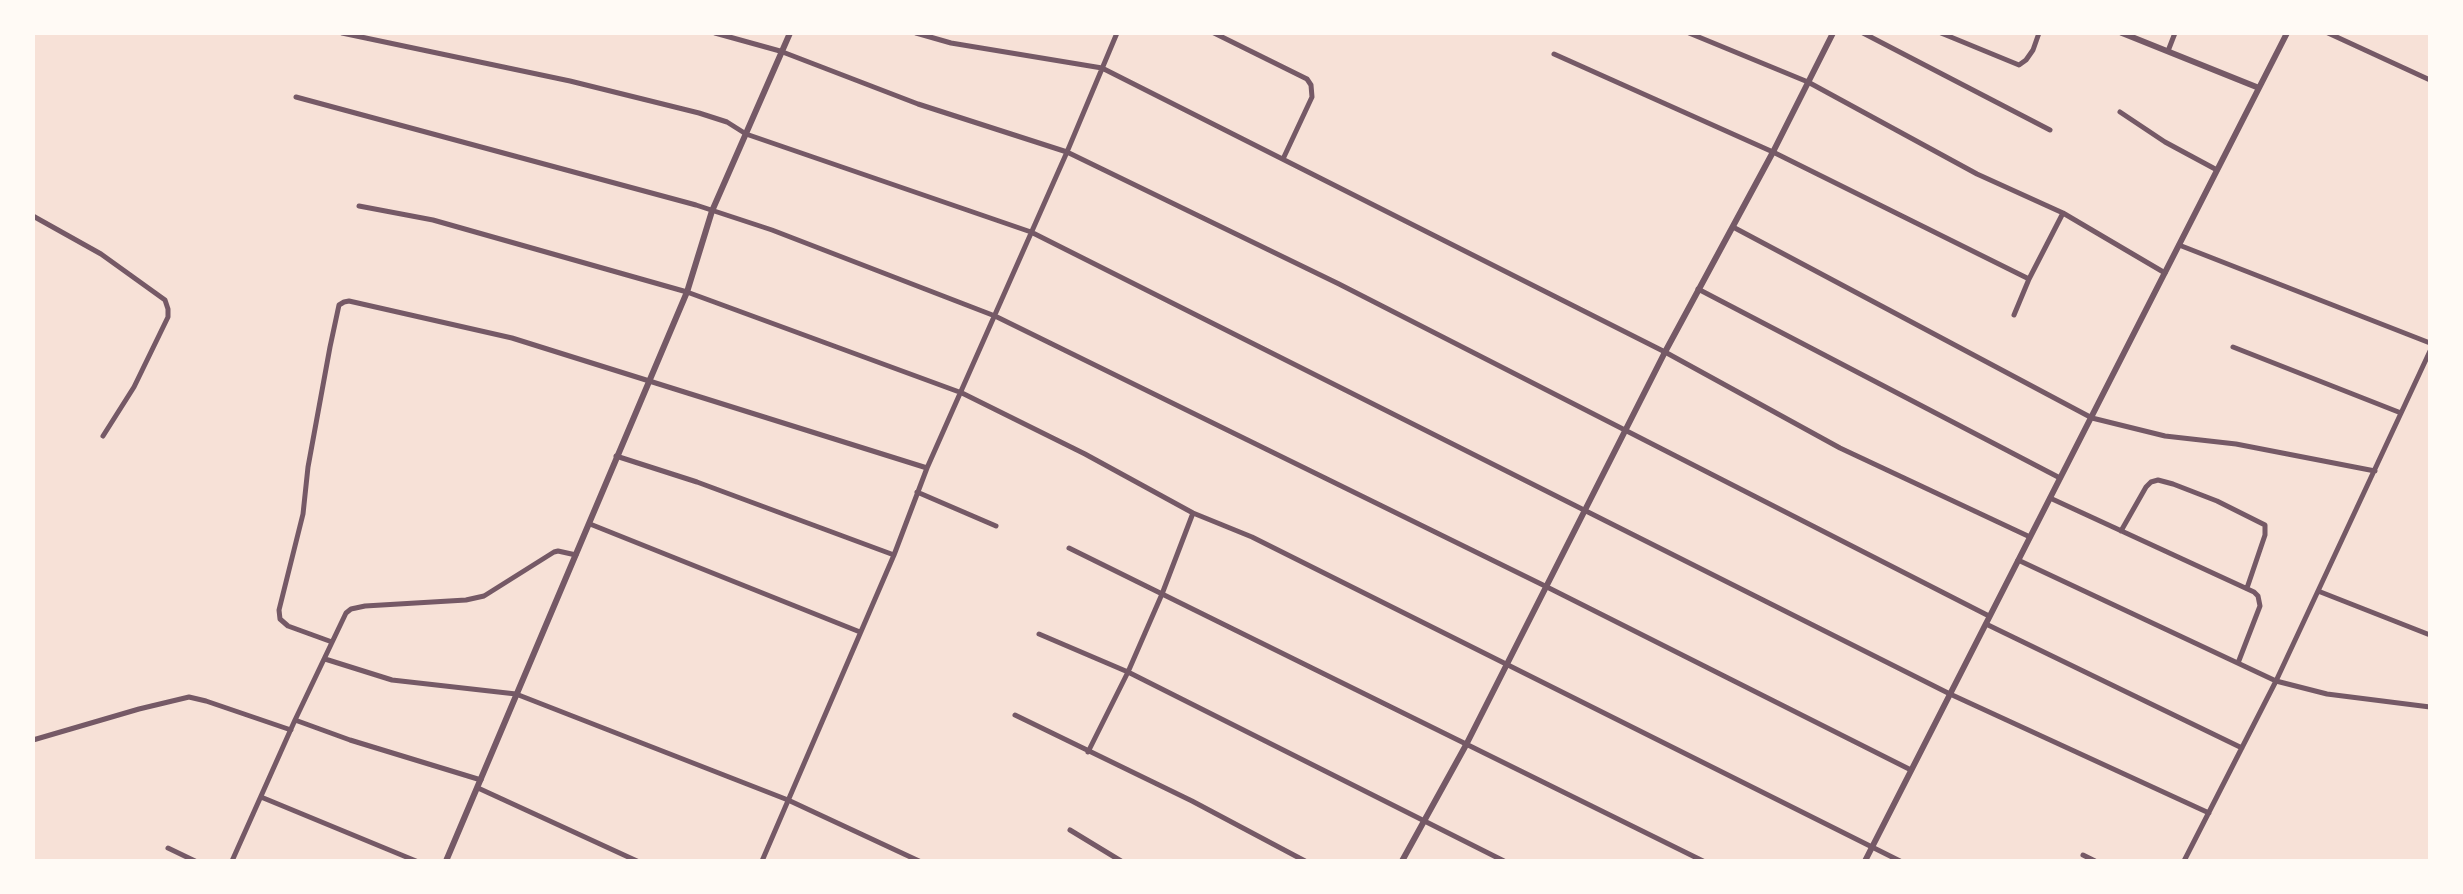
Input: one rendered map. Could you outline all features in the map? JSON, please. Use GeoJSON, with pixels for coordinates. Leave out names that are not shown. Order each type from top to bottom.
{"type":"FeatureCollection","features":[{"type":"Feature","properties":{"kind":"street"},"geometry":{"type":"LineString","coordinates":[[342,33],[544,75],[665,104],[727,122],[746,134],[1031,232],[1950,694],[2209,813]]}},
{"type":"Feature","properties":{"kind":"street"},"geometry":{"type":"LineString","coordinates":[[715,33],[780,51],[918,104],[1067,152],[1339,284],[1989,616]]}},
{"type":"Feature","properties":{"kind":"street"},"geometry":{"type":"LineString","coordinates":[[446,861],[687,292],[712,211],[790,33]]}},
{"type":"Feature","properties":{"kind":"street"},"geometry":{"type":"LineString","coordinates":[[916,33],[951,43],[1102,68],[1665,352],[1840,448],[2030,537]]}},
{"type":"Feature","properties":{"kind":"street"},"geometry":{"type":"LineString","coordinates":[[762,861],[894,555],[927,468],[1117,33]]}},
{"type":"Feature","properties":{"kind":"street"},"geometry":{"type":"LineString","coordinates":[[1214,33],[1307,79],[1311,85],[1312,97],[1283,159]]}},
{"type":"Feature","properties":{"kind":"street"},"geometry":{"type":"LineString","coordinates":[[1689,33],[1808,82],[1978,174],[2063,214],[2165,273]]}},
{"type":"Feature","properties":{"kind":"street"},"geometry":{"type":"LineString","coordinates":[[1402,861],[1466,744],[1625,429],[1773,152],[1833,33]]}},
{"type":"Feature","properties":{"kind":"street"},"geometry":{"type":"LineString","coordinates":[[1863,33],[2050,130]]}},
{"type":"Feature","properties":{"kind":"street"},"geometry":{"type":"LineString","coordinates":[[1941,33],[2019,65],[2034,50],[2039,33]]}},
{"type":"Feature","properties":{"kind":"street"},"geometry":{"type":"LineString","coordinates":[[2122,33],[2259,88]]}},
{"type":"Feature","properties":{"kind":"street"},"geometry":{"type":"LineString","coordinates":[[2168,51],[2175,33]]}},
{"type":"Feature","properties":{"kind":"street"},"geometry":{"type":"LineString","coordinates":[[1865,861],[2287,33]]}},
{"type":"Feature","properties":{"kind":"street"},"geometry":{"type":"LineString","coordinates":[[2328,33],[2430,80]]}},
{"type":"Feature","properties":{"kind":"street"},"geometry":{"type":"LineString","coordinates":[[1554,54],[1773,152],[2029,279]]}},
{"type":"Feature","properties":{"kind":"street"},"geometry":{"type":"LineString","coordinates":[[296,97],[712,211],[772,230],[995,316],[1545,586],[1911,770]]}},
{"type":"Feature","properties":{"kind":"street"},"geometry":{"type":"LineString","coordinates":[[2120,112],[2165,142],[2217,170]]}},
{"type":"Feature","properties":{"kind":"street"},"geometry":{"type":"LineString","coordinates":[[359,206],[433,220],[687,292],[962,393],[1085,454],[1193,513],[1252,537],[1900,861]]}},
{"type":"Feature","properties":{"kind":"street"},"geometry":{"type":"LineString","coordinates":[[2014,315],[2029,279],[2063,214]]}},
{"type":"Feature","properties":{"kind":"street"},"geometry":{"type":"LineString","coordinates":[[33,215],[101,254],[165,300],[168,309],[168,317],[134,387],[103,436]]}},
{"type":"Feature","properties":{"kind":"street"},"geometry":{"type":"LineString","coordinates":[[1732,227],[2092,418],[2165,436],[2236,444],[2375,471]]}},
{"type":"Feature","properties":{"kind":"street"},"geometry":{"type":"LineString","coordinates":[[2179,245],[2430,343]]}},
{"type":"Feature","properties":{"kind":"street"},"geometry":{"type":"LineString","coordinates":[[1698,289],[2060,478]]}},
{"type":"Feature","properties":{"kind":"street"},"geometry":{"type":"LineString","coordinates":[[332,642],[288,626],[280,619],[279,610],[303,514],[308,467],[339,305],[349,300],[512,338],[927,468]]}},
{"type":"Feature","properties":{"kind":"street"},"geometry":{"type":"LineString","coordinates":[[2233,347],[2401,413]]}},
{"type":"Feature","properties":{"kind":"street"},"geometry":{"type":"LineString","coordinates":[[2184,861],[2277,681],[2430,351]]}},
{"type":"Feature","properties":{"kind":"street"},"geometry":{"type":"LineString","coordinates":[[616,456],[697,482],[894,555]]}},
{"type":"Feature","properties":{"kind":"street"},"geometry":{"type":"LineString","coordinates":[[2121,531],[2146,486],[2151,482],[2173,484],[2217,501],[2264,525],[2265,535],[2247,588]]}},
{"type":"Feature","properties":{"kind":"street"},"geometry":{"type":"LineString","coordinates":[[917,492],[996,526]]}},
{"type":"Feature","properties":{"kind":"street"},"geometry":{"type":"LineString","coordinates":[[2050,498],[2247,588],[2258,596],[2260,606],[2238,663]]}},
{"type":"Feature","properties":{"kind":"street"},"geometry":{"type":"LineString","coordinates":[[1088,752],[1128,673],[1193,513]]}},
{"type":"Feature","properties":{"kind":"street"},"geometry":{"type":"LineString","coordinates":[[590,524],[860,632]]}},
{"type":"Feature","properties":{"kind":"street"},"geometry":{"type":"LineString","coordinates":[[1069,548],[1703,861]]}},
{"type":"Feature","properties":{"kind":"street"},"geometry":{"type":"LineString","coordinates":[[232,861],[295,720],[346,614],[351,609],[466,600],[484,596],[554,552],[576,555]]}},
{"type":"Feature","properties":{"kind":"street"},"geometry":{"type":"LineString","coordinates":[[2018,560],[2277,681],[2327,694],[2430,707]]}},
{"type":"Feature","properties":{"kind":"street"},"geometry":{"type":"LineString","coordinates":[[2318,591],[2430,635]]}},
{"type":"Feature","properties":{"kind":"street"},"geometry":{"type":"LineString","coordinates":[[1986,624],[2242,748]]}},
{"type":"Feature","properties":{"kind":"street"},"geometry":{"type":"LineString","coordinates":[[1039,634],[1128,673],[1504,861]]}},
{"type":"Feature","properties":{"kind":"street"},"geometry":{"type":"LineString","coordinates":[[325,659],[392,680],[516,694],[788,800],[919,861]]}},
{"type":"Feature","properties":{"kind":"street"},"geometry":{"type":"LineString","coordinates":[[33,740],[189,697],[291,730]]}},
{"type":"Feature","properties":{"kind":"street"},"geometry":{"type":"LineString","coordinates":[[1015,715],[1192,801],[1305,861]]}},
{"type":"Feature","properties":{"kind":"street"},"geometry":{"type":"LineString","coordinates":[[295,720],[350,740],[481,780]]}},
{"type":"Feature","properties":{"kind":"street"},"geometry":{"type":"LineString","coordinates":[[478,788],[637,861]]}},
{"type":"Feature","properties":{"kind":"street"},"geometry":{"type":"LineString","coordinates":[[261,797],[416,861]]}},
{"type":"Feature","properties":{"kind":"street"},"geometry":{"type":"LineString","coordinates":[[1070,830],[1121,861]]}},
{"type":"Feature","properties":{"kind":"street"},"geometry":{"type":"LineString","coordinates":[[168,848],[195,861]]}},
{"type":"Feature","properties":{"kind":"street"},"geometry":{"type":"LineString","coordinates":[[2083,855],[2095,861]]}}]}
